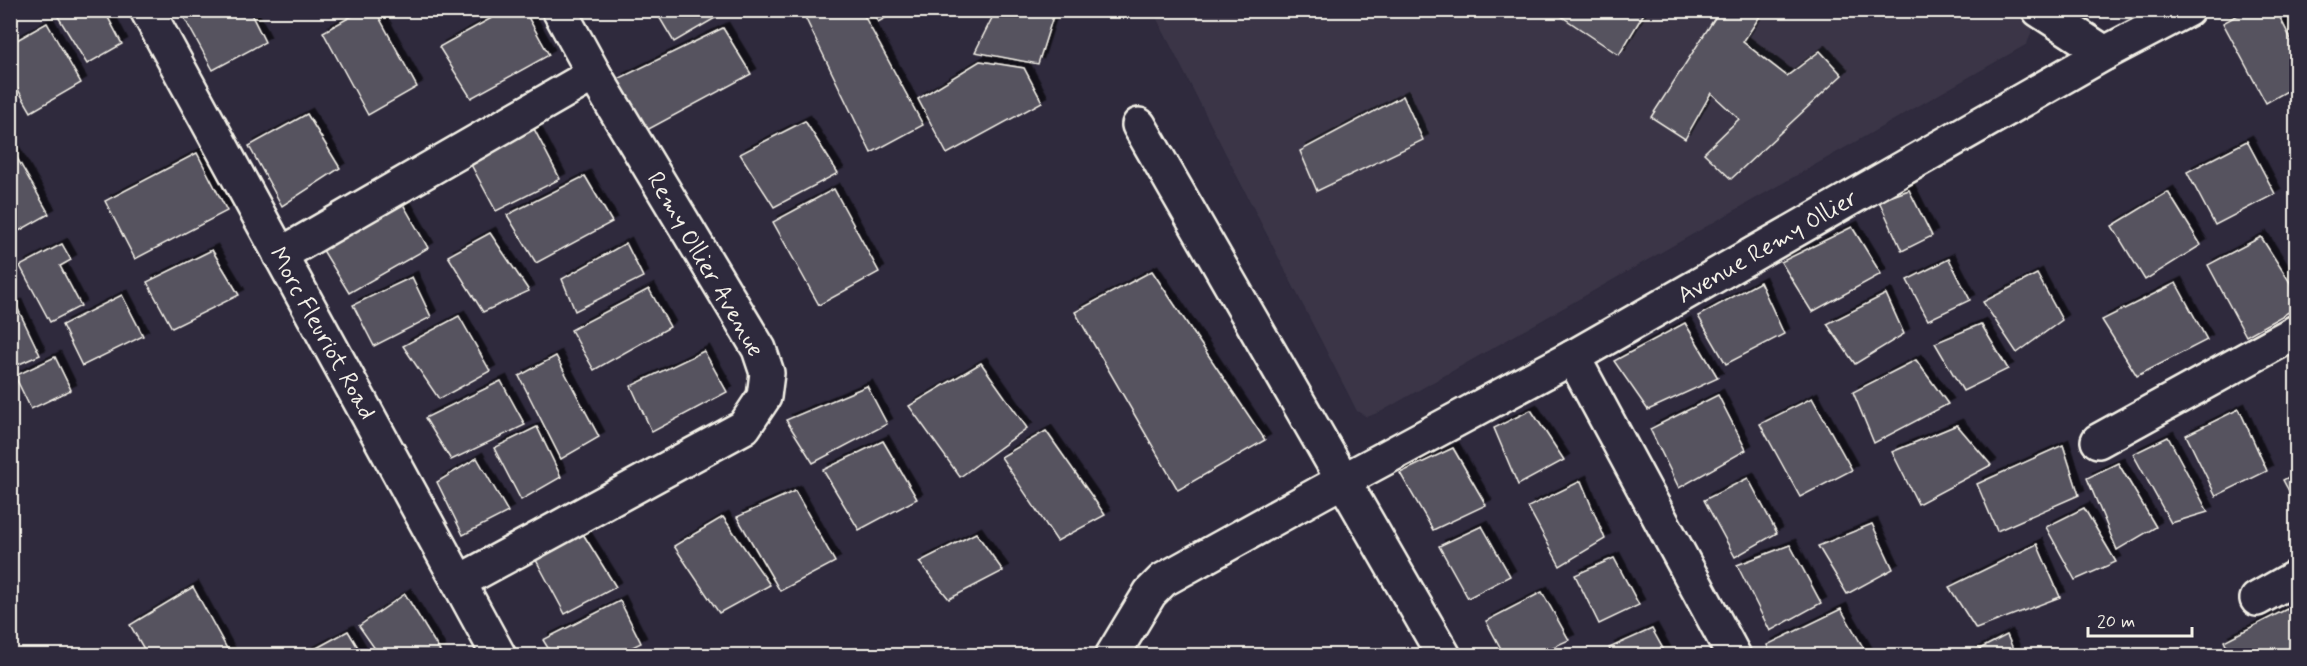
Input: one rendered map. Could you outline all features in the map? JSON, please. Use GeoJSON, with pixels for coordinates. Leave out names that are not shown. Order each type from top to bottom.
{"type":"FeatureCollection","features":[{"type":"Feature","properties":{"kind":"street","name":"Morc Fleuriot Road"},"geometry":{"type":"LineString","coordinates":[[147,10],[499,656]]}},
{"type":"Feature","properties":{"kind":"street","name":"Remy Ollier Avenue"},"geometry":{"type":"LineString","coordinates":[[459,582],[744,427],[764,397],[767,373],[759,349],[594,74],[559,10]]}},
{"type":"Feature","properties":{"kind":"street"},"geometry":{"type":"LineString","coordinates":[[2039,10],[2105,53]]}},
{"type":"Feature","properties":{"kind":"street","name":"Avenue Remy Ollier"},"geometry":{"type":"LineString","coordinates":[[1112,656],[1150,593],[1163,580],[1573,357],[2105,53],[2187,10]]}},
{"type":"Feature","properties":{"kind":"street"},"geometry":{"type":"LineString","coordinates":[[280,255],[594,74]]}},
{"type":"Feature","properties":{"kind":"street"},"geometry":{"type":"LineString","coordinates":[[1139,125],[1345,480],[1444,656]]}},
{"type":"Feature","properties":{"kind":"street"},"geometry":{"type":"LineString","coordinates":[[2098,441],[2296,333]]}},
{"type":"Feature","properties":{"kind":"street"},"geometry":{"type":"LineString","coordinates":[[1573,357],[1734,656]]}},
{"type":"Feature","properties":{"kind":"street"},"geometry":{"type":"LineString","coordinates":[[2257,599],[2296,577]]}},
{"type":"Feature","properties":{"kind":"shaded area"},"geometry":{"type":"Polygon","coordinates":[[[2033,10],[2037,17],[2027,44],[1382,411],[1367,417],[1357,411],[1153,11],[2033,10]]]}},
{"type":"Feature","properties":{"kind":"building"},"geometry":{"type":"Polygon","coordinates":[[[65,10],[104,10],[122,44],[87,64],[57,15],[65,10]]]}},
{"type":"Feature","properties":{"kind":"building"},"geometry":{"type":"Polygon","coordinates":[[[180,10],[249,10],[265,42],[213,70],[180,10]]]}},
{"type":"Feature","properties":{"kind":"building"},"geometry":{"type":"Polygon","coordinates":[[[363,10],[375,10],[417,87],[368,115],[323,32],[363,10]]]}},
{"type":"Feature","properties":{"kind":"building"},"geometry":{"type":"Polygon","coordinates":[[[506,10],[524,10],[549,55],[471,98],[439,47],[506,10]]]}},
{"type":"Feature","properties":{"kind":"building"},"geometry":{"type":"Polygon","coordinates":[[[655,10],[729,10],[674,42],[655,10]]]}},
{"type":"Feature","properties":{"kind":"building"},"geometry":{"type":"Polygon","coordinates":[[[861,10],[923,125],[871,153],[802,11],[861,10]]]}},
{"type":"Feature","properties":{"kind":"building"},"geometry":{"type":"Polygon","coordinates":[[[872,10],[900,10],[878,22],[872,10]]]}},
{"type":"Feature","properties":{"kind":"building"},"geometry":{"type":"Polygon","coordinates":[[[996,10],[1055,10],[1038,64],[975,52],[996,10]]]}},
{"type":"Feature","properties":{"kind":"building"},"geometry":{"type":"Polygon","coordinates":[[[1552,10],[1646,10],[1619,55],[1552,10]]]}},
{"type":"Feature","properties":{"kind":"building"},"geometry":{"type":"Polygon","coordinates":[[[1720,10],[1764,10],[1743,42],[1787,76],[1820,51],[1842,75],[1731,179],[1704,153],[1739,119],[1711,93],[1685,139],[1651,117],[1720,10]]]}},
{"type":"Feature","properties":{"kind":"building"},"geometry":{"type":"Polygon","coordinates":[[[1845,10],[1866,10],[1858,15],[1845,10]]]}},
{"type":"Feature","properties":{"kind":"building"},"geometry":{"type":"Polygon","coordinates":[[[2247,10],[2276,10],[2296,49],[2296,86],[2266,103],[2223,23],[2247,10]]]}},
{"type":"Feature","properties":{"kind":"building"},"geometry":{"type":"Polygon","coordinates":[[[47,23],[81,83],[31,112],[10,76],[10,44],[47,23]]]}},
{"type":"Feature","properties":{"kind":"building"},"geometry":{"type":"Polygon","coordinates":[[[723,28],[751,74],[647,130],[618,79],[723,28]]]}},
{"type":"Feature","properties":{"kind":"building"},"geometry":{"type":"Polygon","coordinates":[[[980,61],[1024,68],[1042,102],[947,154],[918,99],[980,61]]]}},
{"type":"Feature","properties":{"kind":"building"},"geometry":{"type":"Polygon","coordinates":[[[1403,96],[1423,140],[1317,191],[1300,151],[1403,96]]]}},
{"type":"Feature","properties":{"kind":"building"},"geometry":{"type":"Polygon","coordinates":[[[307,114],[340,168],[282,206],[249,146],[307,114]]]}},
{"type":"Feature","properties":{"kind":"building"},"geometry":{"type":"Polygon","coordinates":[[[805,121],[838,173],[774,207],[740,154],[805,121]]]}},
{"type":"Feature","properties":{"kind":"building"},"geometry":{"type":"Polygon","coordinates":[[[532,125],[560,179],[496,211],[468,159],[532,125]]]}},
{"type":"Feature","properties":{"kind":"building"},"geometry":{"type":"Polygon","coordinates":[[[2247,141],[2275,194],[2215,225],[2187,172],[2247,141]]]}},
{"type":"Feature","properties":{"kind":"building"},"geometry":{"type":"Polygon","coordinates":[[[13,151],[49,214],[10,236],[10,152],[13,151]]]}},
{"type":"Feature","properties":{"kind":"building"},"geometry":{"type":"Polygon","coordinates":[[[197,153],[227,211],[135,259],[105,201],[197,153]]]}},
{"type":"Feature","properties":{"kind":"building"},"geometry":{"type":"Polygon","coordinates":[[[585,176],[612,222],[536,263],[507,215],[585,176]]]}},
{"type":"Feature","properties":{"kind":"building"},"geometry":{"type":"Polygon","coordinates":[[[834,189],[879,272],[819,305],[773,222],[834,189]]]}},
{"type":"Feature","properties":{"kind":"building"},"geometry":{"type":"Polygon","coordinates":[[[1909,190],[1932,236],[1902,251],[1879,201],[1909,190]]]}},
{"type":"Feature","properties":{"kind":"building"},"geometry":{"type":"Polygon","coordinates":[[[2168,192],[2201,245],[2145,280],[2112,226],[2168,192]]]}},
{"type":"Feature","properties":{"kind":"building"},"geometry":{"type":"Polygon","coordinates":[[[400,199],[428,248],[349,293],[321,247],[400,199]]]}},
{"type":"Feature","properties":{"kind":"building"},"geometry":{"type":"Polygon","coordinates":[[[1852,227],[1881,274],[1812,312],[1781,262],[1852,227]]]}},
{"type":"Feature","properties":{"kind":"building"},"geometry":{"type":"Polygon","coordinates":[[[490,233],[529,291],[483,312],[448,256],[490,233]]]}},
{"type":"Feature","properties":{"kind":"building"},"geometry":{"type":"Polygon","coordinates":[[[2261,237],[2296,292],[2296,308],[2246,336],[2208,265],[2261,237]]]}},
{"type":"Feature","properties":{"kind":"building"},"geometry":{"type":"Polygon","coordinates":[[[626,243],[643,277],[575,311],[562,279],[626,243]]]}},
{"type":"Feature","properties":{"kind":"building"},"geometry":{"type":"Polygon","coordinates":[[[62,244],[71,260],[60,266],[81,306],[50,322],[20,266],[62,244]]]}},
{"type":"Feature","properties":{"kind":"building"},"geometry":{"type":"Polygon","coordinates":[[[212,250],[239,295],[172,328],[147,282],[212,250]]]}},
{"type":"Feature","properties":{"kind":"building"},"geometry":{"type":"Polygon","coordinates":[[[1949,259],[1970,300],[1928,320],[1907,280],[1949,259]]]}},
{"type":"Feature","properties":{"kind":"building"},"geometry":{"type":"Polygon","coordinates":[[[1152,271],[1265,440],[1178,490],[1075,312],[1152,271]]]}},
{"type":"Feature","properties":{"kind":"building"},"geometry":{"type":"Polygon","coordinates":[[[2037,274],[2062,320],[2017,353],[1983,302],[2037,274]]]}},
{"type":"Feature","properties":{"kind":"building"},"geometry":{"type":"Polygon","coordinates":[[[412,277],[431,317],[374,346],[353,305],[412,277]]]}},
{"type":"Feature","properties":{"kind":"building"},"geometry":{"type":"Polygon","coordinates":[[[1760,282],[1784,334],[1726,364],[1698,316],[1760,282]]]}},
{"type":"Feature","properties":{"kind":"building"},"geometry":{"type":"Polygon","coordinates":[[[2176,283],[2207,340],[2137,376],[2102,320],[2176,283]]]}},
{"type":"Feature","properties":{"kind":"building"},"geometry":{"type":"Polygon","coordinates":[[[649,289],[670,327],[594,370],[571,330],[649,289]]]}},
{"type":"Feature","properties":{"kind":"building"},"geometry":{"type":"Polygon","coordinates":[[[1886,294],[1904,334],[1855,364],[1827,324],[1886,294]]]}},
{"type":"Feature","properties":{"kind":"building"},"geometry":{"type":"Polygon","coordinates":[[[122,295],[143,336],[82,366],[62,325],[122,295]]]}},
{"type":"Feature","properties":{"kind":"building"},"geometry":{"type":"Polygon","coordinates":[[[16,305],[40,355],[10,368],[10,307],[16,305]]]}},
{"type":"Feature","properties":{"kind":"building"},"geometry":{"type":"Polygon","coordinates":[[[459,316],[490,371],[439,399],[403,346],[459,316]]]}},
{"type":"Feature","properties":{"kind":"building"},"geometry":{"type":"Polygon","coordinates":[[[1685,323],[1718,378],[1648,410],[1614,361],[1685,323]]]}},
{"type":"Feature","properties":{"kind":"building"},"geometry":{"type":"Polygon","coordinates":[[[1981,324],[2008,369],[1963,391],[1935,343],[1981,324]]]}},
{"type":"Feature","properties":{"kind":"building"},"geometry":{"type":"Polygon","coordinates":[[[704,351],[727,392],[652,432],[631,386],[704,351]]]}},
{"type":"Feature","properties":{"kind":"building"},"geometry":{"type":"Polygon","coordinates":[[[556,356],[599,437],[561,459],[519,376],[556,356]]]}},
{"type":"Feature","properties":{"kind":"building"},"geometry":{"type":"Polygon","coordinates":[[[55,357],[71,390],[31,409],[15,376],[55,357]]]}},
{"type":"Feature","properties":{"kind":"building"},"geometry":{"type":"Polygon","coordinates":[[[1916,360],[1948,404],[1874,443],[1853,392],[1916,360]]]}},
{"type":"Feature","properties":{"kind":"building"},"geometry":{"type":"Polygon","coordinates":[[[981,363],[1027,428],[960,477],[909,406],[981,363]]]}},
{"type":"Feature","properties":{"kind":"building"},"geometry":{"type":"Polygon","coordinates":[[[501,381],[525,425],[451,460],[425,418],[501,381]]]}},
{"type":"Feature","properties":{"kind":"building"},"geometry":{"type":"Polygon","coordinates":[[[867,386],[887,424],[813,463],[786,420],[867,386]]]}},
{"type":"Feature","properties":{"kind":"building"},"geometry":{"type":"Polygon","coordinates":[[[1718,395],[1746,450],[1679,488],[1650,429],[1718,395]]]}},
{"type":"Feature","properties":{"kind":"building"},"geometry":{"type":"Polygon","coordinates":[[[1812,398],[1852,470],[1800,497],[1760,424],[1812,398]]]}},
{"type":"Feature","properties":{"kind":"building"},"geometry":{"type":"Polygon","coordinates":[[[2239,409],[2267,471],[2216,496],[2186,435],[2239,409]]]}},
{"type":"Feature","properties":{"kind":"building"},"geometry":{"type":"Polygon","coordinates":[[[1531,410],[1564,460],[1518,485],[1494,428],[1531,410]]]}},
{"type":"Feature","properties":{"kind":"building"},"geometry":{"type":"Polygon","coordinates":[[[1957,425],[1991,465],[1918,504],[1892,452],[1957,425]]]}},
{"type":"Feature","properties":{"kind":"building"},"geometry":{"type":"Polygon","coordinates":[[[537,427],[561,477],[521,500],[494,448],[537,427]]]}},
{"type":"Feature","properties":{"kind":"building"},"geometry":{"type":"Polygon","coordinates":[[[1046,431],[1105,515],[1057,541],[1001,457],[1046,431]]]}},
{"type":"Feature","properties":{"kind":"building"},"geometry":{"type":"Polygon","coordinates":[[[2168,437],[2208,512],[2171,523],[2133,454],[2168,437]]]}},
{"type":"Feature","properties":{"kind":"building"},"geometry":{"type":"Polygon","coordinates":[[[883,441],[917,499],[859,530],[823,470],[883,441]]]}},
{"type":"Feature","properties":{"kind":"building"},"geometry":{"type":"Polygon","coordinates":[[[2063,445],[2079,495],[1997,531],[1977,484],[2063,445]]]}},
{"type":"Feature","properties":{"kind":"building"},"geometry":{"type":"Polygon","coordinates":[[[1453,448],[1486,505],[1433,530],[1400,473],[1453,448]]]}},
{"type":"Feature","properties":{"kind":"building"},"geometry":{"type":"Polygon","coordinates":[[[477,458],[508,512],[463,535],[437,482],[477,458]]]}},
{"type":"Feature","properties":{"kind":"building"},"geometry":{"type":"Polygon","coordinates":[[[2118,463],[2156,527],[2117,550],[2087,478],[2118,463]]]}},
{"type":"Feature","properties":{"kind":"building"},"geometry":{"type":"Polygon","coordinates":[[[2296,473],[2296,504],[2283,480],[2296,473]]]}},
{"type":"Feature","properties":{"kind":"building"},"geometry":{"type":"Polygon","coordinates":[[[1748,478],[1777,533],[1735,557],[1704,500],[1748,478]]]}},
{"type":"Feature","properties":{"kind":"building"},"geometry":{"type":"Polygon","coordinates":[[[1581,481],[1605,539],[1560,566],[1528,507],[1581,481]]]}},
{"type":"Feature","properties":{"kind":"building"},"geometry":{"type":"Polygon","coordinates":[[[795,491],[835,562],[780,591],[737,517],[795,491]]]}},
{"type":"Feature","properties":{"kind":"building"},"geometry":{"type":"Polygon","coordinates":[[[2084,508],[2116,562],[2075,580],[2046,527],[2084,508]]]}},
{"type":"Feature","properties":{"kind":"building"},"geometry":{"type":"Polygon","coordinates":[[[723,517],[770,585],[719,613],[674,546],[723,517]]]}},
{"type":"Feature","properties":{"kind":"building"},"geometry":{"type":"Polygon","coordinates":[[[1872,524],[1893,569],[1847,594],[1818,546],[1872,524]]]}},
{"type":"Feature","properties":{"kind":"building"},"geometry":{"type":"Polygon","coordinates":[[[1482,526],[1510,576],[1468,598],[1439,546],[1482,526]]]}},
{"type":"Feature","properties":{"kind":"building"},"geometry":{"type":"Polygon","coordinates":[[[976,533],[1003,571],[949,599],[919,562],[976,533]]]}},
{"type":"Feature","properties":{"kind":"building"},"geometry":{"type":"Polygon","coordinates":[[[583,534],[616,587],[565,614],[536,560],[583,534]]]}},
{"type":"Feature","properties":{"kind":"building"},"geometry":{"type":"Polygon","coordinates":[[[2037,544],[2060,597],[1976,629],[1949,587],[2037,544]]]}},
{"type":"Feature","properties":{"kind":"building"},"geometry":{"type":"Polygon","coordinates":[[[1790,545],[1821,603],[1770,631],[1737,565],[1790,545]]]}},
{"type":"Feature","properties":{"kind":"building"},"geometry":{"type":"Polygon","coordinates":[[[1614,558],[1639,605],[1599,624],[1575,575],[1614,558]]]}},
{"type":"Feature","properties":{"kind":"building"},"geometry":{"type":"Polygon","coordinates":[[[193,587],[231,656],[148,656],[130,625],[193,587]]]}},
{"type":"Feature","properties":{"kind":"building"},"geometry":{"type":"Polygon","coordinates":[[[1542,592],[1569,640],[1533,656],[1505,656],[1486,621],[1542,592]]]}},
{"type":"Feature","properties":{"kind":"building"},"geometry":{"type":"Polygon","coordinates":[[[405,594],[440,651],[434,656],[380,656],[359,626],[405,594]]]}},
{"type":"Feature","properties":{"kind":"building"},"geometry":{"type":"Polygon","coordinates":[[[620,601],[641,643],[614,656],[553,656],[543,640],[620,601]]]}},
{"type":"Feature","properties":{"kind":"building"},"geometry":{"type":"Polygon","coordinates":[[[1841,609],[1868,656],[1772,656],[1767,645],[1841,609]]]}},
{"type":"Feature","properties":{"kind":"building"},"geometry":{"type":"Polygon","coordinates":[[[2287,609],[2296,625],[2296,656],[2231,656],[2224,641],[2287,609]]]}},
{"type":"Feature","properties":{"kind":"building"},"geometry":{"type":"Polygon","coordinates":[[[1652,629],[1667,656],[1613,656],[1609,648],[1652,629]]]}},
{"type":"Feature","properties":{"kind":"building"},"geometry":{"type":"Polygon","coordinates":[[[348,631],[363,656],[302,656],[348,631]]]}},
{"type":"Feature","properties":{"kind":"building"},"geometry":{"type":"Polygon","coordinates":[[[2007,635],[2016,656],[1966,656],[2007,635]]]}}]}
